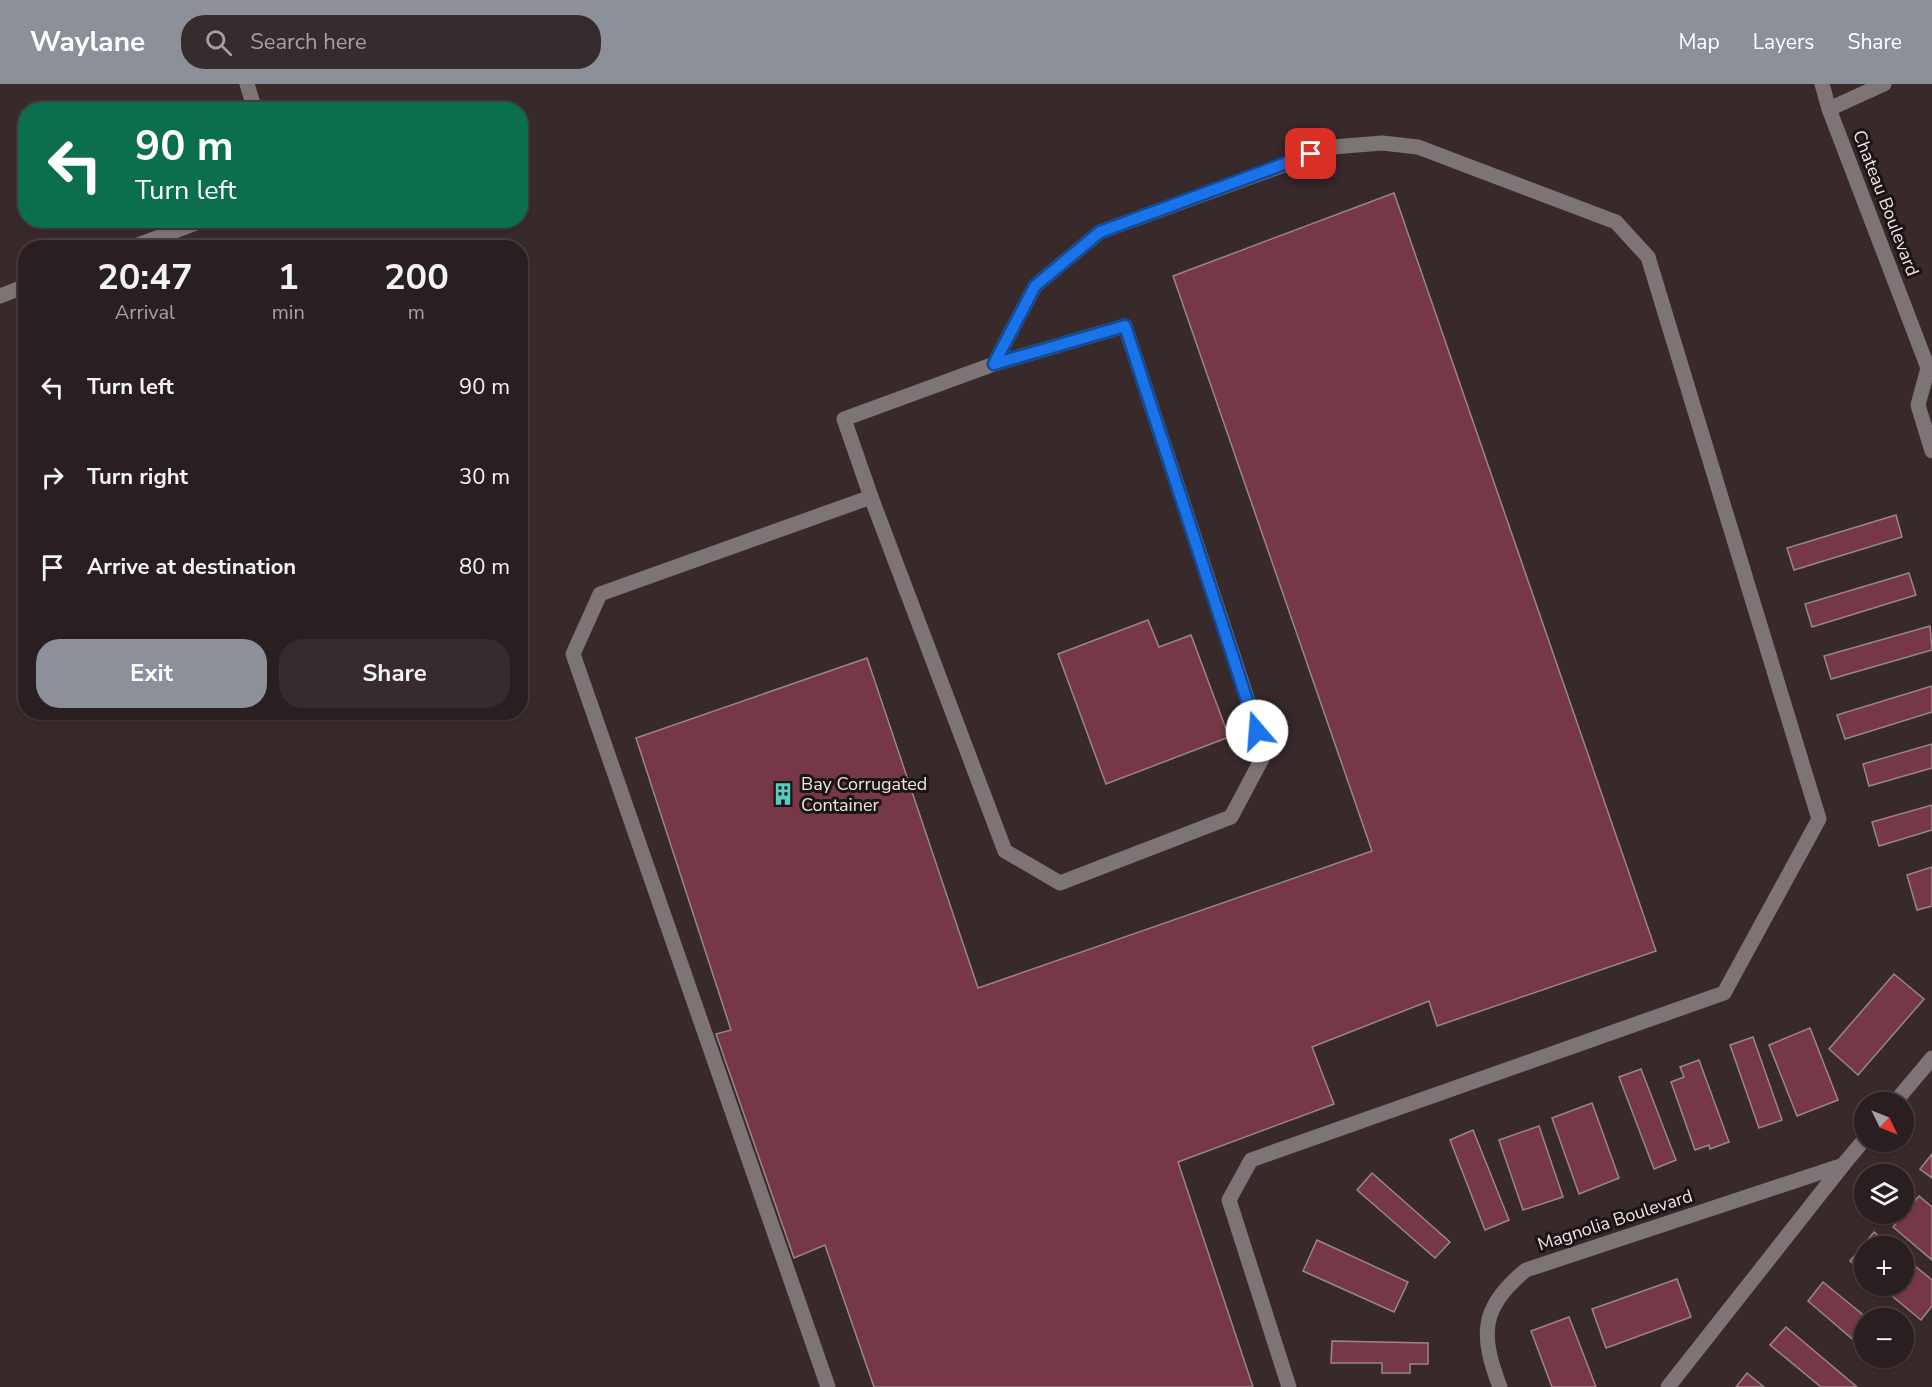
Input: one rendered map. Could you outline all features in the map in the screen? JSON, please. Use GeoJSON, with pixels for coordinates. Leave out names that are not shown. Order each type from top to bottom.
{"type":"FeatureCollection","features":[{"type":"Feature","properties":{"kind":"street"},"geometry":{"type":"LineString","coordinates":[[247,84],[253,102]]}},
{"type":"Feature","properties":{"kind":"street","name":"Chateau Boulevard"},"geometry":{"type":"LineString","coordinates":[[1822,84],[1829,109],[1930,370],[1918,405],[1932,451]]}},
{"type":"Feature","properties":{"kind":"street"},"geometry":{"type":"LineString","coordinates":[[1829,109],[1884,84]]}},
{"type":"Feature","properties":{"kind":"street"},"geometry":{"type":"LineString","coordinates":[[994,364],[1035,286],[1100,232],[1333,147],[1382,143],[1418,147],[1616,222],[1648,257],[1819,819],[1724,993],[1251,1160],[1229,1200],[1289,1387]]}},
{"type":"Feature","properties":{"kind":"street"},"geometry":{"type":"LineString","coordinates":[[151,240],[183,228]]}},
{"type":"Feature","properties":{"kind":"street"},"geometry":{"type":"LineString","coordinates":[[0,296],[18,289]]}},
{"type":"Feature","properties":{"kind":"street"},"geometry":{"type":"LineString","coordinates":[[1125,326],[1265,753],[1231,817],[1060,883],[1005,851],[871,497],[844,419],[994,364],[1125,326]]}},
{"type":"Feature","properties":{"kind":"street"},"geometry":{"type":"LineString","coordinates":[[828,1387],[573,654],[600,594],[871,497]]}},
{"type":"Feature","properties":{"kind":"street"},"geometry":{"type":"LineString","coordinates":[[1903,1092],[1932,1058]]}},
{"type":"Feature","properties":{"kind":"street"},"geometry":{"type":"LineString","coordinates":[[1668,1387],[1854,1152]]}},
{"type":"Feature","properties":{"kind":"street","name":"Magnolia Boulevard"},"geometry":{"type":"LineString","coordinates":[[1500,1387],[1486,1338],[1490,1319],[1497,1299],[1509,1284],[1526,1270],[1843,1165]]}},
{"type":"Feature","properties":{"kind":"building","name":"Bay Corrugated Container"},"geometry":{"type":"Polygon","coordinates":[[[1394,193],[1656,951],[1437,1026],[1429,1001],[1312,1047],[1334,1104],[1178,1162],[1253,1387],[874,1387],[825,1245],[794,1258],[716,1034],[731,1030],[636,738],[867,658],[978,988],[1372,851],[1173,276],[1394,193]]]}},
{"type":"Feature","properties":{"kind":"building"},"geometry":{"type":"Polygon","coordinates":[[[1896,515],[1902,537],[1794,570],[1787,548],[1896,515]]]}},
{"type":"Feature","properties":{"kind":"building"},"geometry":{"type":"Polygon","coordinates":[[[1909,573],[1916,595],[1812,627],[1805,604],[1909,573]]]}},
{"type":"Feature","properties":{"kind":"building"},"geometry":{"type":"Polygon","coordinates":[[[1148,620],[1159,647],[1191,635],[1229,737],[1106,784],[1058,654],[1148,620]]]}},
{"type":"Feature","properties":{"kind":"building"},"geometry":{"type":"Polygon","coordinates":[[[1930,626],[1932,650],[1831,679],[1824,656],[1930,626]]]}},
{"type":"Feature","properties":{"kind":"building"},"geometry":{"type":"Polygon","coordinates":[[[1932,686],[1932,712],[1845,739],[1837,715],[1932,686]]]}},
{"type":"Feature","properties":{"kind":"building"},"geometry":{"type":"Polygon","coordinates":[[[1932,744],[1932,768],[1869,786],[1863,764],[1932,744]]]}},
{"type":"Feature","properties":{"kind":"building"},"geometry":{"type":"Polygon","coordinates":[[[1932,805],[1932,830],[1879,846],[1872,822],[1932,805]]]}},
{"type":"Feature","properties":{"kind":"building"},"geometry":{"type":"Polygon","coordinates":[[[1932,867],[1932,906],[1917,910],[1907,875],[1932,867]]]}},
{"type":"Feature","properties":{"kind":"building"},"geometry":{"type":"Polygon","coordinates":[[[1894,974],[1924,999],[1858,1075],[1829,1049],[1894,974]]]}},
{"type":"Feature","properties":{"kind":"building"},"geometry":{"type":"Polygon","coordinates":[[[1810,1028],[1838,1100],[1797,1116],[1769,1045],[1810,1028]]]}},
{"type":"Feature","properties":{"kind":"building"},"geometry":{"type":"Polygon","coordinates":[[[1753,1037],[1782,1120],[1759,1128],[1730,1045],[1753,1037]]]}},
{"type":"Feature","properties":{"kind":"building"},"geometry":{"type":"Polygon","coordinates":[[[1699,1060],[1729,1142],[1710,1149],[1709,1145],[1695,1150],[1671,1082],[1684,1077],[1680,1067],[1699,1060]]]}},
{"type":"Feature","properties":{"kind":"building"},"geometry":{"type":"Polygon","coordinates":[[[1641,1069],[1676,1160],[1654,1169],[1619,1077],[1641,1069]]]}},
{"type":"Feature","properties":{"kind":"building"},"geometry":{"type":"Polygon","coordinates":[[[1592,1103],[1619,1178],[1579,1194],[1552,1118],[1592,1103]]]}},
{"type":"Feature","properties":{"kind":"building"},"geometry":{"type":"Polygon","coordinates":[[[1539,1126],[1563,1197],[1523,1210],[1499,1140],[1539,1126]]]}},
{"type":"Feature","properties":{"kind":"building"},"geometry":{"type":"Polygon","coordinates":[[[1473,1130],[1509,1220],[1485,1230],[1450,1140],[1473,1130]]]}},
{"type":"Feature","properties":{"kind":"building"},"geometry":{"type":"Polygon","coordinates":[[[1932,1154],[1932,1178],[1920,1169],[1932,1154]]]}},
{"type":"Feature","properties":{"kind":"building"},"geometry":{"type":"Polygon","coordinates":[[[1372,1173],[1450,1242],[1435,1258],[1357,1190],[1372,1173]]]}},
{"type":"Feature","properties":{"kind":"building"},"geometry":{"type":"Polygon","coordinates":[[[1919,1196],[1932,1207],[1932,1260],[1914,1245],[1914,1236],[1904,1236],[1893,1227],[1896,1224],[1914,1224],[1914,1202],[1919,1196]]]}},
{"type":"Feature","properties":{"kind":"building"},"geometry":{"type":"Polygon","coordinates":[[[1317,1240],[1408,1282],[1394,1312],[1303,1271],[1317,1240]]]}},
{"type":"Feature","properties":{"kind":"building"},"geometry":{"type":"Polygon","coordinates":[[[1914,1265],[1932,1280],[1932,1306],[1921,1320],[1914,1314],[1914,1308],[1907,1308],[1892,1296],[1914,1296],[1914,1265]]]}},
{"type":"Feature","properties":{"kind":"building"},"geometry":{"type":"Polygon","coordinates":[[[1677,1279],[1691,1317],[1606,1348],[1592,1309],[1677,1279]]]}},
{"type":"Feature","properties":{"kind":"building"},"geometry":{"type":"Polygon","coordinates":[[[1823,1282],[1855,1308],[1854,1340],[1808,1301],[1823,1282]]]}},
{"type":"Feature","properties":{"kind":"building"},"geometry":{"type":"Polygon","coordinates":[[[1569,1317],[1596,1387],[1552,1387],[1531,1331],[1569,1317]]]}},
{"type":"Feature","properties":{"kind":"building"},"geometry":{"type":"Polygon","coordinates":[[[1786,1327],[1857,1387],[1821,1387],[1770,1345],[1786,1327]]]}},
{"type":"Feature","properties":{"kind":"building"},"geometry":{"type":"Polygon","coordinates":[[[1332,1341],[1428,1343],[1428,1364],[1410,1364],[1410,1373],[1382,1373],[1382,1363],[1331,1363],[1332,1341]]]}},
{"type":"Feature","properties":{"kind":"building"},"geometry":{"type":"Polygon","coordinates":[[[1747,1373],[1764,1387],[1736,1387],[1747,1373]]]}},
{"type":"Feature","properties":{"kind":"place","name":"Bay Corrugated Container"},"geometry":{"type":"Point","coordinates":[783,794]}},
{"type":"Feature","properties":{"kind":"route"},"geometry":{"type":"LineString","coordinates":[[1257,731],[1125,326],[994,364],[1035,286],[1100,232],[1311,154]]}}]}
